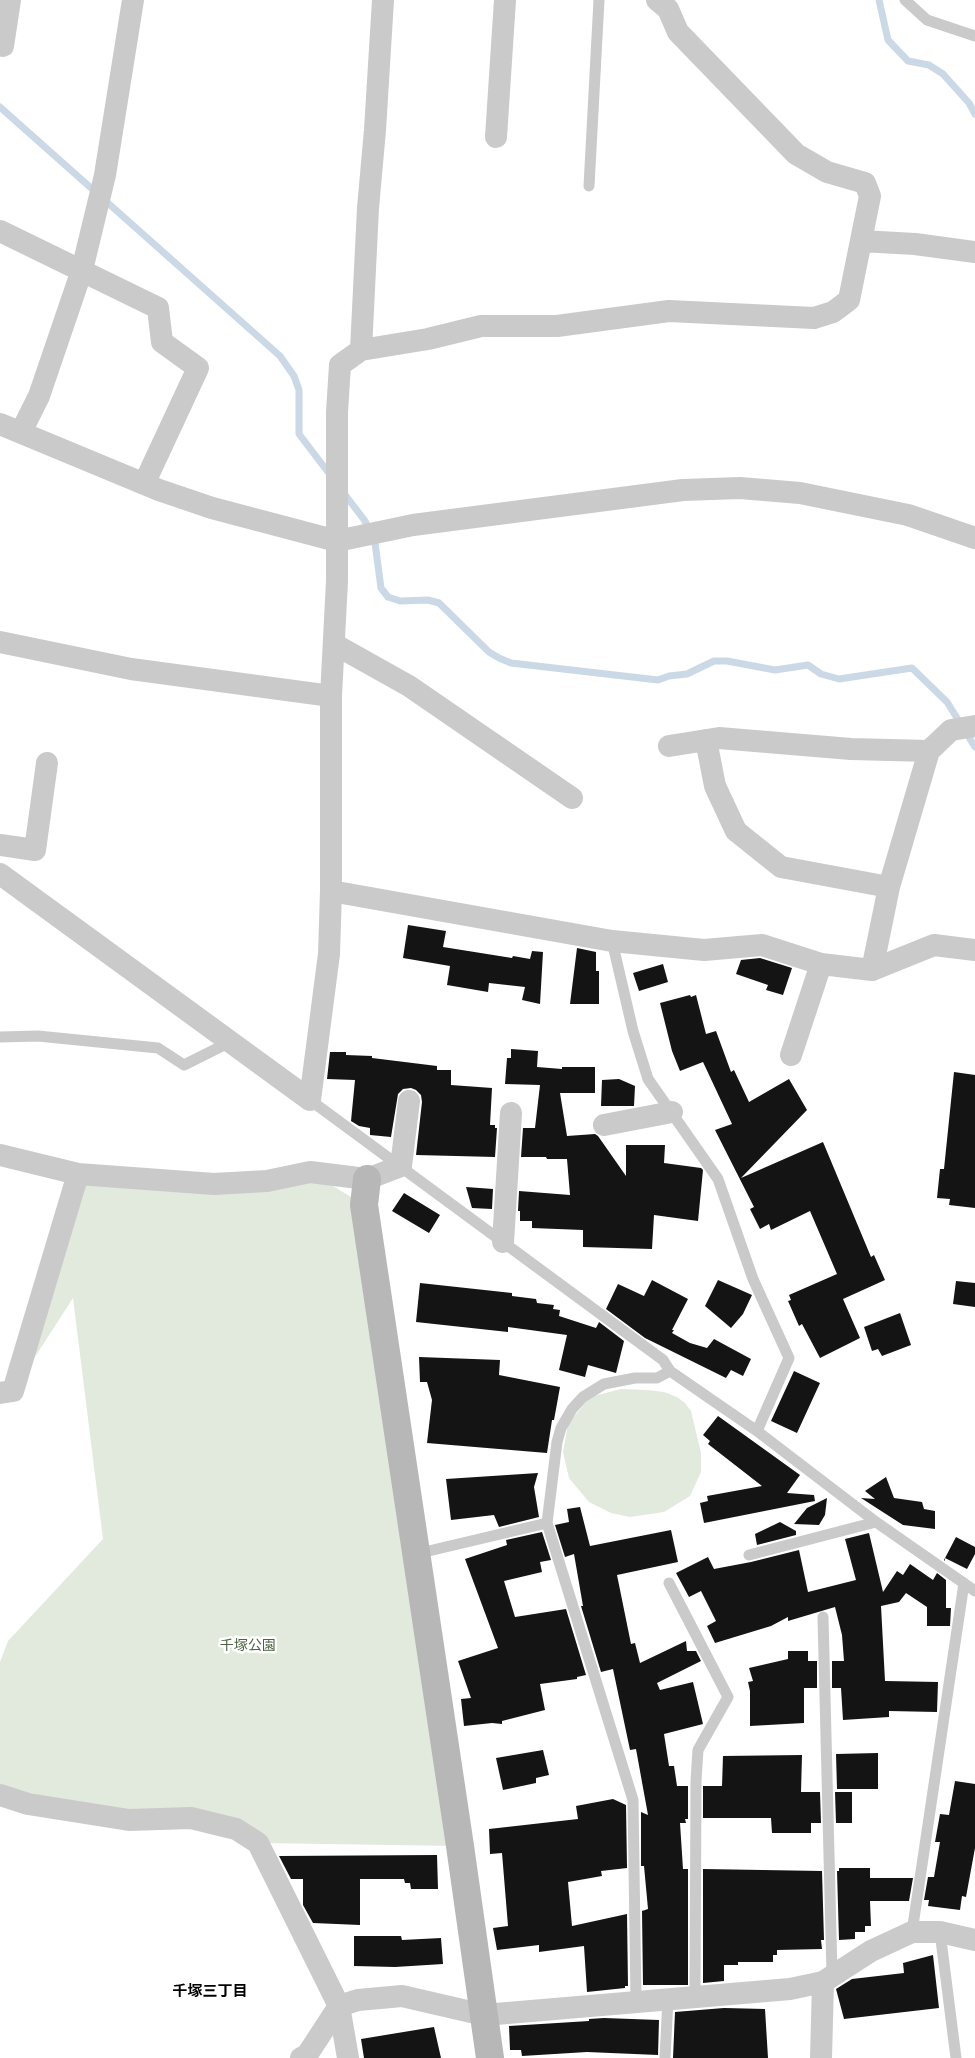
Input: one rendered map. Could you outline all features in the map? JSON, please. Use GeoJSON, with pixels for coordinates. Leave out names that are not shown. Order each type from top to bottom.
{"type":"FeatureCollection","features":[{"type":"Feature","properties":{"kind":"street"},"geometry":{"type":"LineString","coordinates":[[3,46],[10,0]]}},
{"type":"Feature","properties":{"kind":"street"},"geometry":{"type":"LineString","coordinates":[[21,432],[39,396],[82,270],[104,175],[132,0]]}},
{"type":"Feature","properties":{"kind":"street"},"geometry":{"type":"LineString","coordinates":[[361,350],[368,208],[384,0]]}},
{"type":"Feature","properties":{"kind":"street"},"geometry":{"type":"LineString","coordinates":[[496,138],[505,0]]}},
{"type":"Feature","properties":{"kind":"street"},"geometry":{"type":"LineString","coordinates":[[0,874],[310,1100],[329,954],[331,891],[331,696],[337,581],[337,412],[340,365],[361,350],[428,339],[481,326],[557,326],[669,311],[814,318],[833,312],[849,300],[870,196],[865,183],[827,172],[796,154],[678,32],[668,9],[657,0]]}},
{"type":"Feature","properties":{"kind":"street"},"geometry":{"type":"LineString","coordinates":[[0,231],[158,308],[162,342],[198,368],[144,484]]}},
{"type":"Feature","properties":{"kind":"street"},"geometry":{"type":"LineString","coordinates":[[860,241],[915,244],[975,252]]}},
{"type":"Feature","properties":{"kind":"street"},"geometry":{"type":"LineString","coordinates":[[0,424],[144,484],[212,508],[337,541],[413,525],[674,491],[740,488],[800,493],[908,515],[975,538]]}},
{"type":"Feature","properties":{"kind":"street"},"geometry":{"type":"LineString","coordinates":[[0,642],[131,669],[331,696]]}},
{"type":"Feature","properties":{"kind":"street"},"geometry":{"type":"LineString","coordinates":[[334,644],[409,686],[572,798]]}},
{"type":"Feature","properties":{"kind":"street"},"geometry":{"type":"LineString","coordinates":[[872,970],[889,887],[929,751],[951,730],[975,726]]}},
{"type":"Feature","properties":{"kind":"street"},"geometry":{"type":"LineString","coordinates":[[669,746],[719,738],[851,749],[929,751]]}},
{"type":"Feature","properties":{"kind":"street"},"geometry":{"type":"LineString","coordinates":[[706,740],[715,786],[736,831],[758,849],[781,867],[889,887]]}},
{"type":"Feature","properties":{"kind":"street"},"geometry":{"type":"LineString","coordinates":[[0,845],[35,850],[47,762]]}},
{"type":"Feature","properties":{"kind":"street"},"geometry":{"type":"LineString","coordinates":[[331,891],[612,941],[704,950],[762,944],[821,964],[872,970],[934,945],[974,948]]}},
{"type":"Feature","properties":{"kind":"street"},"geometry":{"type":"LineString","coordinates":[[791,1055],[821,964]]}},
{"type":"Feature","properties":{"kind":"street"},"geometry":{"type":"LineString","coordinates":[[0,1154],[78,1174],[214,1184],[267,1181],[310,1172],[367,1179],[400,1166],[409,1101]]}},
{"type":"Feature","properties":{"kind":"street"},"geometry":{"type":"LineString","coordinates":[[604,1125],[672,1112]]}},
{"type":"Feature","properties":{"kind":"street"},"geometry":{"type":"LineString","coordinates":[[503,1242],[511,1113]]}},
{"type":"Feature","properties":{"kind":"street"},"geometry":{"type":"LineString","coordinates":[[0,1393],[13,1391],[78,1174]]}},
{"type":"Feature","properties":{"kind":"street"},"geometry":{"type":"LineString","coordinates":[[367,1179],[364,1205],[490,2058]]}},
{"type":"Feature","properties":{"kind":"street"},"geometry":{"type":"LineString","coordinates":[[0,1795],[28,1804],[129,1820],[190,1818],[236,1829],[258,1844],[339,2006],[348,2058]]}},
{"type":"Feature","properties":{"kind":"street"},"geometry":{"type":"LineString","coordinates":[[301,2058],[307,2054],[339,2006],[358,2000],[402,1996],[484,2015],[790,1989],[828,1978],[871,1951],[912,1932],[940,1932],[975,1940]]}},
{"type":"Feature","properties":{"kind":"street"},"geometry":{"type":"LineString","coordinates":[[821,2058],[828,1978]]}},
{"type":"Feature","properties":{"kind":"lane"},"geometry":{"type":"LineString","coordinates":[[589,186],[599,0]]}},
{"type":"Feature","properties":{"kind":"lane"},"geometry":{"type":"LineString","coordinates":[[904,0],[927,20],[975,36]]}},
{"type":"Feature","properties":{"kind":"lane"},"geometry":{"type":"LineString","coordinates":[[612,941],[633,1031],[648,1079],[718,1179],[753,1279],[789,1358],[757,1431]]}},
{"type":"Feature","properties":{"kind":"lane"},"geometry":{"type":"LineString","coordinates":[[0,1037],[38,1036],[158,1048],[184,1065],[230,1042]]}},
{"type":"Feature","properties":{"kind":"lane"},"geometry":{"type":"LineString","coordinates":[[310,1100],[663,1360],[670,1371],[757,1431],[876,1522],[975,1591]]}},
{"type":"Feature","properties":{"kind":"lane"},"geometry":{"type":"LineString","coordinates":[[636,2001],[633,1800],[546,1523],[557,1442],[561,1428],[572,1408],[583,1397],[604,1384],[635,1378],[657,1378],[670,1371]]}},
{"type":"Feature","properties":{"kind":"lane"},"geometry":{"type":"LineString","coordinates":[[749,1555],[876,1522]]}},
{"type":"Feature","properties":{"kind":"lane"},"geometry":{"type":"LineString","coordinates":[[416,1554],[546,1523]]}},
{"type":"Feature","properties":{"kind":"lane"},"geometry":{"type":"LineString","coordinates":[[669,1583],[728,1697],[698,1750],[696,1782],[695,1997]]}},
{"type":"Feature","properties":{"kind":"lane"},"geometry":{"type":"LineString","coordinates":[[912,1932],[964,1583]]}},
{"type":"Feature","properties":{"kind":"lane"},"geometry":{"type":"LineString","coordinates":[[823,1617],[828,1978]]}},
{"type":"Feature","properties":{"kind":"lane"},"geometry":{"type":"LineString","coordinates":[[940,1932],[956,2058]]}},
{"type":"Feature","properties":{"kind":"lane"},"geometry":{"type":"LineString","coordinates":[[666,2058],[668,1998]]}},
{"type":"Feature","properties":{"kind":"green space","name":"千塚公園"},"geometry":{"type":"Polygon","coordinates":[[[310,1172],[364,1205],[460,1846],[258,1843],[236,1829],[0,1795],[0,1662],[8,1641],[103,1539],[73,1298],[13,1391],[78,1174],[310,1172]]]}},
{"type":"Feature","properties":{"kind":"green space"},"geometry":{"type":"Polygon","coordinates":[[[621,1389],[664,1392],[677,1397],[691,1411],[701,1453],[701,1472],[690,1496],[664,1512],[630,1517],[611,1513],[589,1502],[569,1478],[563,1452],[568,1424],[590,1397],[621,1389]]]}},
{"type":"Feature","properties":{"kind":"building"},"geometry":{"type":"Polygon","coordinates":[[[408,925],[446,931],[443,947],[530,959],[532,951],[543,952],[540,1004],[522,1000],[525,987],[489,983],[488,992],[447,985],[450,966],[403,958],[408,925]]]}},
{"type":"Feature","properties":{"kind":"building"},"geometry":{"type":"Polygon","coordinates":[[[577,948],[596,952],[596,971],[599,971],[599,1004],[570,1004],[577,948]]]}},
{"type":"Feature","properties":{"kind":"building"},"geometry":{"type":"Polygon","coordinates":[[[760,958],[792,968],[783,995],[766,990],[768,985],[736,974],[741,960],[760,958]]]}},
{"type":"Feature","properties":{"kind":"building"},"geometry":{"type":"Polygon","coordinates":[[[663,964],[668,982],[639,991],[633,973],[663,964]]]}},
{"type":"Feature","properties":{"kind":"building"},"geometry":{"type":"Polygon","coordinates":[[[690,995],[691,997],[696,995],[706,1034],[716,1031],[731,1072],[734,1070],[749,1102],[789,1079],[807,1110],[741,1178],[823,1142],[871,1257],[874,1255],[885,1280],[843,1299],[860,1338],[820,1358],[802,1324],[799,1326],[788,1301],[791,1300],[789,1295],[837,1274],[810,1211],[771,1230],[769,1224],[760,1229],[750,1209],[754,1207],[715,1130],[732,1124],[703,1062],[680,1071],[672,1051],[660,1003],[690,995]]]}},
{"type":"Feature","properties":{"kind":"building"},"geometry":{"type":"Polygon","coordinates":[[[511,1049],[538,1051],[537,1067],[562,1069],[562,1067],[595,1067],[595,1093],[560,1093],[567,1136],[595,1134],[598,1136],[626,1176],[626,1145],[665,1145],[664,1163],[701,1168],[703,1170],[698,1221],[654,1215],[652,1249],[583,1247],[583,1230],[532,1228],[532,1221],[520,1221],[520,1211],[518,1211],[519,1191],[570,1195],[567,1159],[521,1157],[523,1128],[535,1128],[540,1085],[505,1084],[507,1058],[511,1058],[511,1049]]]}},
{"type":"Feature","properties":{"kind":"building"},"geometry":{"type":"Polygon","coordinates":[[[330,1052],[346,1052],[346,1055],[372,1056],[372,1058],[437,1066],[437,1070],[451,1070],[451,1085],[492,1088],[490,1125],[495,1125],[495,1128],[497,1128],[495,1157],[416,1155],[422,1102],[421,1095],[411,1088],[403,1089],[398,1094],[391,1137],[370,1135],[370,1128],[359,1126],[351,1121],[355,1080],[327,1079],[330,1052]]]}},
{"type":"Feature","properties":{"kind":"building"},"geometry":{"type":"Polygon","coordinates":[[[954,1072],[975,1075],[975,1208],[949,1205],[950,1199],[937,1198],[940,1169],[944,1169],[954,1072]]]}},
{"type":"Feature","properties":{"kind":"building"},"geometry":{"type":"Polygon","coordinates":[[[619,1079],[635,1086],[634,1106],[601,1106],[602,1080],[619,1079]]]}},
{"type":"Feature","properties":{"kind":"building"},"geometry":{"type":"Polygon","coordinates":[[[466,1187],[493,1189],[492,1209],[472,1208],[466,1187]]]}},
{"type":"Feature","properties":{"kind":"building"},"geometry":{"type":"Polygon","coordinates":[[[404,1193],[440,1215],[429,1233],[392,1211],[404,1193]]]}},
{"type":"Feature","properties":{"kind":"building"},"geometry":{"type":"Polygon","coordinates":[[[652,1280],[688,1299],[672,1333],[690,1343],[707,1348],[714,1339],[751,1359],[743,1376],[731,1370],[726,1378],[645,1338],[606,1309],[618,1284],[644,1296],[652,1280]]]}},
{"type":"Feature","properties":{"kind":"building"},"geometry":{"type":"Polygon","coordinates":[[[718,1280],[752,1295],[743,1314],[731,1328],[705,1306],[718,1280]]]}},
{"type":"Feature","properties":{"kind":"building"},"geometry":{"type":"Polygon","coordinates":[[[956,1281],[975,1283],[975,1307],[953,1304],[956,1281]]]}},
{"type":"Feature","properties":{"kind":"building"},"geometry":{"type":"Polygon","coordinates":[[[420,1283],[512,1293],[512,1296],[536,1299],[537,1303],[554,1305],[553,1309],[560,1310],[559,1316],[596,1328],[599,1322],[624,1341],[616,1373],[588,1365],[585,1377],[559,1370],[567,1335],[508,1327],[508,1332],[416,1322],[420,1283]]]}},
{"type":"Feature","properties":{"kind":"building"},"geometry":{"type":"Polygon","coordinates":[[[900,1313],[911,1345],[882,1356],[878,1349],[872,1351],[864,1327],[900,1313]]]}},
{"type":"Feature","properties":{"kind":"building"},"geometry":{"type":"Polygon","coordinates":[[[419,1357],[500,1360],[499,1375],[560,1387],[547,1453],[427,1443],[432,1400],[427,1382],[420,1382],[419,1357]]]}},
{"type":"Feature","properties":{"kind":"building"},"geometry":{"type":"Polygon","coordinates":[[[794,1371],[820,1383],[797,1433],[771,1421],[794,1371]]]}},
{"type":"Feature","properties":{"kind":"building"},"geometry":{"type":"Polygon","coordinates":[[[718,1416],[800,1475],[787,1493],[814,1495],[815,1501],[704,1523],[700,1503],[708,1501],[707,1496],[762,1486],[708,1444],[710,1441],[703,1435],[718,1416]]]}},
{"type":"Feature","properties":{"kind":"building"},"geometry":{"type":"Polygon","coordinates":[[[538,1473],[534,1487],[539,1517],[499,1527],[494,1515],[451,1520],[446,1479],[538,1473]]]}},
{"type":"Feature","properties":{"kind":"building"},"geometry":{"type":"Polygon","coordinates":[[[886,1477],[894,1498],[922,1502],[924,1509],[935,1511],[935,1529],[903,1525],[861,1498],[875,1499],[865,1491],[886,1477]]]}},
{"type":"Feature","properties":{"kind":"building"},"geometry":{"type":"Polygon","coordinates":[[[827,1498],[825,1515],[819,1525],[794,1524],[807,1508],[827,1498]]]}},
{"type":"Feature","properties":{"kind":"building"},"geometry":{"type":"Polygon","coordinates":[[[580,1507],[590,1546],[671,1530],[678,1562],[617,1575],[631,1644],[635,1643],[640,1663],[686,1641],[687,1651],[696,1651],[701,1661],[657,1683],[660,1690],[693,1682],[703,1724],[664,1734],[669,1766],[674,1766],[677,1786],[688,1786],[688,1819],[685,1819],[686,1823],[680,1823],[683,1869],[688,1869],[688,1985],[643,1985],[642,1911],[648,1909],[644,1866],[641,1866],[641,1812],[648,1815],[636,1749],[630,1750],[613,1669],[601,1672],[581,1606],[583,1606],[574,1554],[565,1557],[555,1525],[569,1522],[567,1509],[580,1507]]]}},
{"type":"Feature","properties":{"kind":"building"},"geometry":{"type":"Polygon","coordinates":[[[780,1522],[796,1531],[796,1535],[757,1545],[755,1534],[780,1522]]]}},
{"type":"Feature","properties":{"kind":"building"},"geometry":{"type":"Polygon","coordinates":[[[542,1532],[551,1560],[540,1562],[542,1572],[504,1581],[515,1617],[566,1609],[586,1675],[577,1677],[577,1679],[540,1684],[545,1710],[502,1721],[502,1724],[492,1723],[464,1726],[461,1699],[471,1698],[458,1661],[498,1648],[465,1559],[507,1545],[506,1540],[542,1532]]]}},
{"type":"Feature","properties":{"kind":"building"},"geometry":{"type":"Polygon","coordinates":[[[869,1533],[883,1592],[897,1571],[903,1575],[910,1564],[933,1580],[937,1573],[946,1580],[946,1608],[951,1608],[950,1626],[927,1626],[927,1607],[906,1593],[899,1602],[881,1606],[885,1681],[938,1682],[937,1712],[889,1711],[889,1717],[843,1720],[841,1688],[832,1688],[832,1661],[844,1661],[842,1635],[835,1607],[788,1621],[788,1617],[771,1626],[715,1643],[707,1626],[716,1621],[701,1591],[689,1597],[676,1573],[708,1557],[714,1569],[799,1550],[808,1592],[856,1580],[845,1539],[869,1533]]]}},
{"type":"Feature","properties":{"kind":"building"},"geometry":{"type":"Polygon","coordinates":[[[956,1537],[975,1547],[975,1554],[967,1569],[945,1558],[956,1537]]]}},
{"type":"Feature","properties":{"kind":"building"},"geometry":{"type":"Polygon","coordinates":[[[788,1651],[808,1651],[808,1661],[817,1661],[817,1688],[804,1688],[804,1723],[750,1726],[750,1691],[748,1682],[753,1681],[749,1668],[788,1659],[788,1651]]]}},
{"type":"Feature","properties":{"kind":"building"},"geometry":{"type":"Polygon","coordinates":[[[543,1750],[549,1775],[536,1778],[536,1783],[503,1790],[496,1758],[543,1750]]]}},
{"type":"Feature","properties":{"kind":"building"},"geometry":{"type":"Polygon","coordinates":[[[878,1753],[878,1789],[837,1789],[836,1754],[878,1753]]]}},
{"type":"Feature","properties":{"kind":"building"},"geometry":{"type":"Polygon","coordinates":[[[802,1755],[801,1792],[820,1792],[821,1823],[811,1823],[811,1833],[772,1833],[771,1818],[703,1818],[703,1786],[722,1786],[723,1756],[802,1755]]]}},
{"type":"Feature","properties":{"kind":"building"},"geometry":{"type":"Polygon","coordinates":[[[955,1781],[975,1784],[975,1848],[966,1897],[962,1896],[960,1910],[928,1906],[929,1900],[924,1900],[928,1877],[934,1877],[940,1842],[935,1842],[940,1814],[949,1815],[955,1781]]]}},
{"type":"Feature","properties":{"kind":"building"},"geometry":{"type":"Polygon","coordinates":[[[835,1792],[852,1792],[852,1823],[836,1823],[835,1792]]]}},
{"type":"Feature","properties":{"kind":"building"},"geometry":{"type":"Polygon","coordinates":[[[613,1799],[626,1805],[627,1868],[601,1871],[602,1876],[568,1882],[572,1926],[627,1914],[628,1986],[625,1986],[625,1988],[587,1992],[584,1946],[539,1952],[539,1945],[497,1950],[493,1928],[508,1926],[502,1853],[490,1854],[489,1829],[578,1819],[576,1806],[613,1799]]]}},
{"type":"Feature","properties":{"kind":"building"},"geometry":{"type":"Polygon","coordinates":[[[437,1855],[438,1889],[411,1889],[410,1883],[405,1883],[404,1879],[360,1879],[360,1925],[313,1923],[303,1905],[303,1879],[291,1879],[279,1856],[437,1855]]]}},
{"type":"Feature","properties":{"kind":"building"},"geometry":{"type":"Polygon","coordinates":[[[839,1868],[870,1868],[870,1878],[913,1878],[909,1901],[870,1901],[871,1926],[865,1926],[865,1932],[855,1932],[855,1939],[839,1940],[837,1871],[839,1871],[839,1868]]]}},
{"type":"Feature","properties":{"kind":"building"},"geometry":{"type":"Polygon","coordinates":[[[703,1869],[822,1871],[824,1940],[821,1940],[822,1949],[777,1950],[777,1955],[773,1955],[773,1962],[738,1962],[738,1965],[724,1965],[724,1981],[703,1983],[703,1869]]]}},
{"type":"Feature","properties":{"kind":"building"},"geometry":{"type":"Polygon","coordinates":[[[354,1936],[401,1936],[402,1940],[441,1938],[443,1964],[395,1967],[354,1966],[354,1936]]]}},
{"type":"Feature","properties":{"kind":"building"},"geometry":{"type":"Polygon","coordinates":[[[933,1955],[939,2008],[844,2019],[836,1989],[852,1979],[904,1973],[903,1963],[933,1955]]]}},
{"type":"Feature","properties":{"kind":"building"},"geometry":{"type":"Polygon","coordinates":[[[724,2008],[765,2009],[768,2058],[673,2058],[675,2012],[724,2008]]]}},
{"type":"Feature","properties":{"kind":"building"},"geometry":{"type":"Polygon","coordinates":[[[589,2019],[659,2020],[658,2055],[587,2052],[522,2056],[521,2050],[510,2050],[509,2026],[589,2021],[589,2019]]]}},
{"type":"Feature","properties":{"kind":"building"},"geometry":{"type":"Polygon","coordinates":[[[434,2027],[441,2058],[364,2058],[361,2039],[434,2027]]]}},
{"type":"Feature","properties":{"kind":"waterway"},"geometry":{"type":"LineString","coordinates":[[879,0],[888,40],[908,61],[929,65],[943,74],[969,103],[975,114]]}},
{"type":"Feature","properties":{"kind":"waterway"},"geometry":{"type":"LineString","coordinates":[[0,107],[280,356],[294,376],[299,390],[299,434],[331,476]]}},
{"type":"Feature","properties":{"kind":"waterway"},"geometry":{"type":"LineString","coordinates":[[343,492],[365,521],[375,543],[381,588],[388,597],[400,601],[428,600],[439,603],[489,652],[511,663],[658,680],[669,676],[687,674],[714,661],[727,661],[775,670],[808,665],[821,674],[839,679],[912,668],[947,702],[975,747]]}},
{"type":"Feature","properties":{"kind":"district","name":"千塚三丁目"},"geometry":{"type":"Point","coordinates":[210,1991]}}]}
